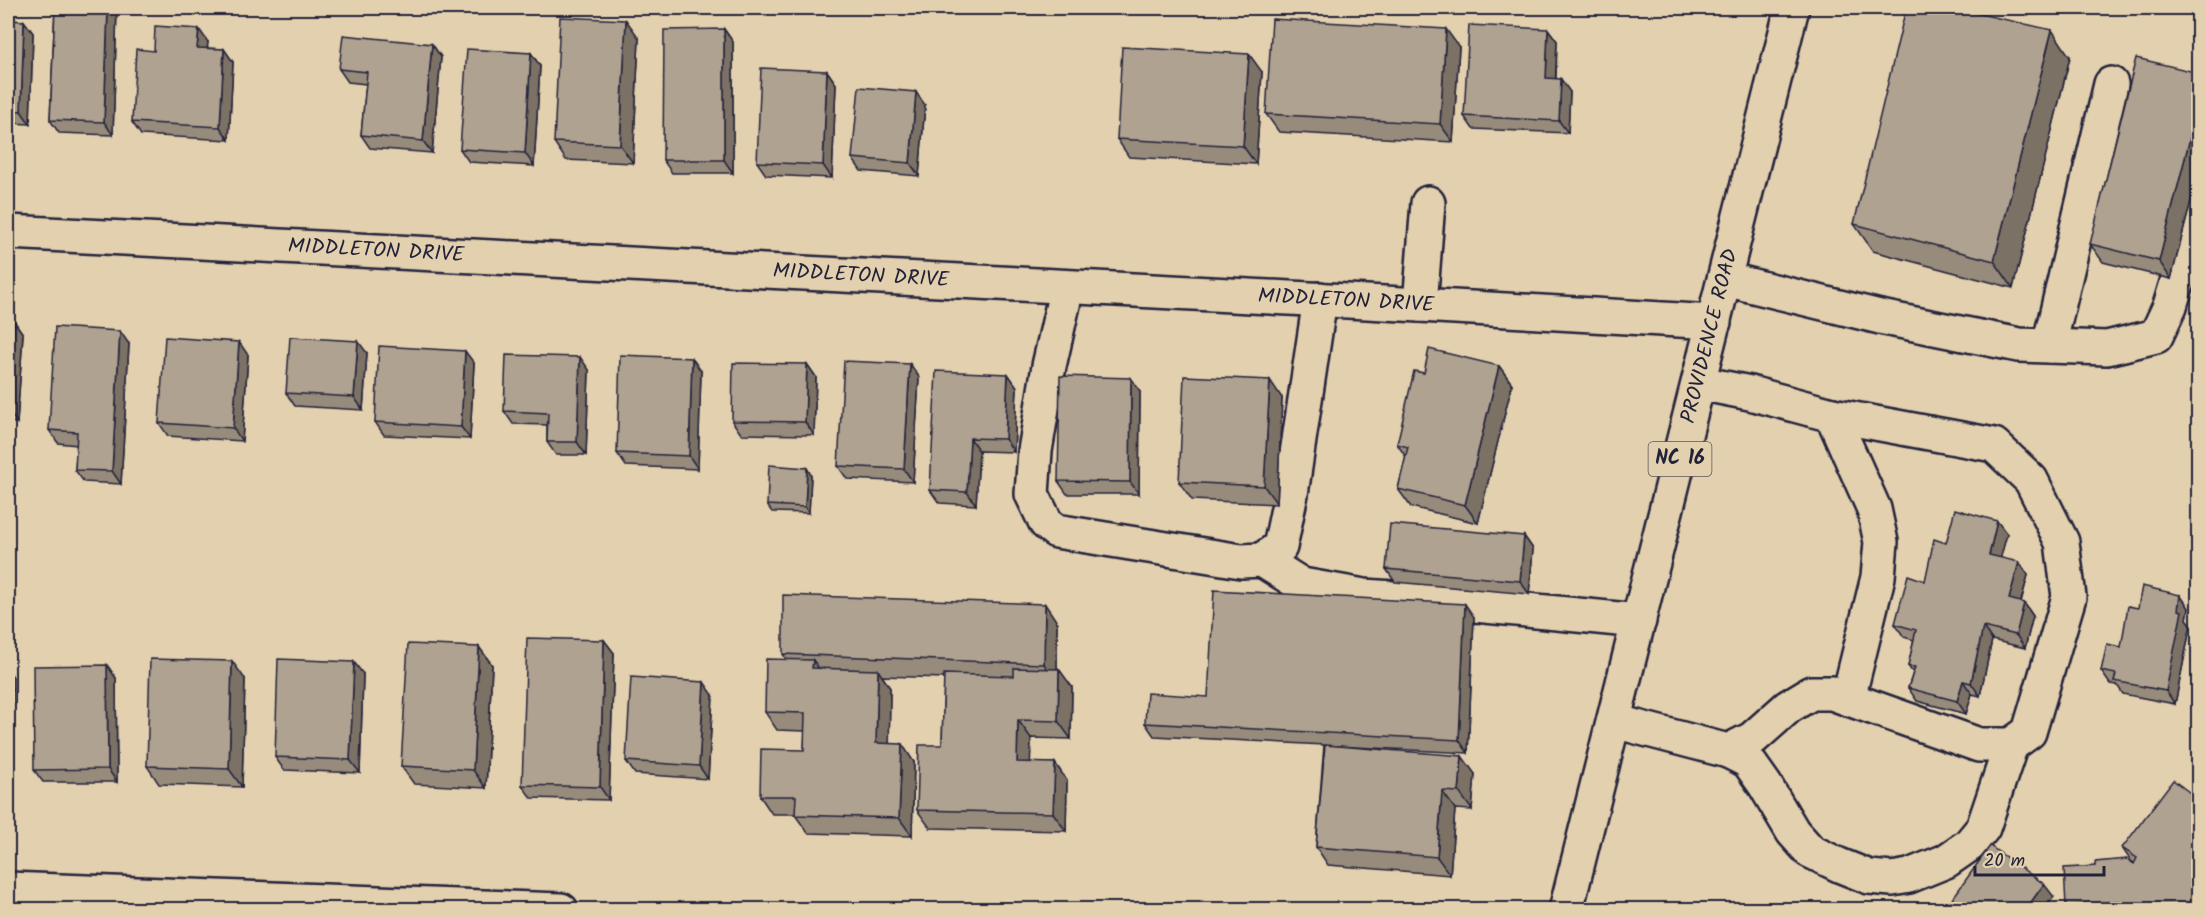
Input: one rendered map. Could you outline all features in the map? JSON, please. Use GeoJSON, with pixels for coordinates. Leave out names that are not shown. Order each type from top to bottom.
{"type":"FeatureCollection","features":[{"type":"Feature","properties":{"kind":"street","name":"PROVIDENCE ROAD"},"geometry":{"type":"LineString","coordinates":[[1566,909],[1792,8]]}},
{"type":"Feature","properties":{"kind":"street"},"geometry":{"type":"LineString","coordinates":[[2049,346],[2111,84]]}},
{"type":"Feature","properties":{"kind":"street"},"geometry":{"type":"LineString","coordinates":[[1420,305],[1428,203]]}},
{"type":"Feature","properties":{"kind":"street"},"geometry":{"type":"LineString","coordinates":[[1725,279],[1880,318],[2019,345],[2107,348],[2156,336],[2170,306],[2199,213]]}},
{"type":"Feature","properties":{"kind":"street","name":"MIDDLETON DRIVE"},"geometry":{"type":"LineString","coordinates":[[8,232],[1320,299],[1714,322]]}},
{"type":"Feature","properties":{"kind":"street"},"geometry":{"type":"LineString","coordinates":[[1067,286],[1048,366],[1035,451],[1032,494],[1046,523],[1056,531],[1241,561],[1262,560],[1280,547],[1291,494],[1320,299]]}},
{"type":"Feature","properties":{"kind":"street"},"geometry":{"type":"LineString","coordinates":[[1614,721],[1728,751],[1748,761],[1793,831],[1810,851],[1869,877],[1892,879],[1909,876],[1946,861],[1969,845],[1983,828],[2011,745],[2029,732],[2069,597],[2062,542],[2031,480],[1994,445],[1832,415],[1750,393],[1699,383]]}},
{"type":"Feature","properties":{"kind":"street"},"geometry":{"type":"LineString","coordinates":[[1832,415],[1874,509],[1881,542],[1878,577],[1848,699]]}},
{"type":"Feature","properties":{"kind":"street"},"geometry":{"type":"LineString","coordinates":[[1262,560],[1302,585],[1364,596],[1639,621]]}},
{"type":"Feature","properties":{"kind":"street"},"geometry":{"type":"LineString","coordinates":[[1728,751],[1752,739],[1788,707],[1811,693],[1832,693],[1979,745],[2011,745]]}},
{"type":"Feature","properties":{"kind":"street"},"geometry":{"type":"LineString","coordinates":[[8,889],[561,909]]}},
{"type":"Feature","properties":{"kind":"building"},"geometry":{"type":"Polygon","coordinates":[[[55,8],[108,8],[104,122],[50,120],[55,8]]]}},
{"type":"Feature","properties":{"kind":"building"},"geometry":{"type":"Polygon","coordinates":[[[1906,8],[1953,8],[2052,30],[1994,261],[1854,224],[1906,8]]]}},
{"type":"Feature","properties":{"kind":"building"},"geometry":{"type":"Polygon","coordinates":[[[560,17],[626,20],[620,145],[554,142],[560,17]]]}},
{"type":"Feature","properties":{"kind":"building"},"geometry":{"type":"Polygon","coordinates":[[[1272,19],[1446,29],[1440,124],[1266,114],[1272,19]]]}},
{"type":"Feature","properties":{"kind":"building"},"geometry":{"type":"Polygon","coordinates":[[[8,20],[24,21],[21,111],[8,110],[8,20]]]}},
{"type":"Feature","properties":{"kind":"building"},"geometry":{"type":"Polygon","coordinates":[[[1469,25],[1548,29],[1546,78],[1561,79],[1559,121],[1464,116],[1469,25]]]}},
{"type":"Feature","properties":{"kind":"building"},"geometry":{"type":"Polygon","coordinates":[[[155,26],[199,29],[197,48],[224,49],[220,127],[132,122],[136,49],[154,51],[155,26]]]}},
{"type":"Feature","properties":{"kind":"building"},"geometry":{"type":"Polygon","coordinates":[[[724,29],[724,160],[663,160],[664,30],[724,29]]]}},
{"type":"Feature","properties":{"kind":"building"},"geometry":{"type":"Polygon","coordinates":[[[343,35],[432,44],[423,141],[361,135],[367,72],[339,69],[343,35]]]}},
{"type":"Feature","properties":{"kind":"building"},"geometry":{"type":"Polygon","coordinates":[[[1122,47],[1249,54],[1243,146],[1117,139],[1122,47]]]}},
{"type":"Feature","properties":{"kind":"building"},"geometry":{"type":"Polygon","coordinates":[[[467,49],[531,53],[525,153],[460,149],[467,49]]]}},
{"type":"Feature","properties":{"kind":"building"},"geometry":{"type":"Polygon","coordinates":[[[2136,58],[2199,73],[2199,102],[2159,261],[2090,244],[2136,58]]]}},
{"type":"Feature","properties":{"kind":"building"},"geometry":{"type":"Polygon","coordinates":[[[761,68],[827,71],[823,165],[757,162],[761,68]]]}},
{"type":"Feature","properties":{"kind":"building"},"geometry":{"type":"Polygon","coordinates":[[[859,87],[916,92],[910,163],[852,158],[859,87]]]}},
{"type":"Feature","properties":{"kind":"building"},"geometry":{"type":"Polygon","coordinates":[[[8,320],[14,321],[8,410],[8,320]]]}},
{"type":"Feature","properties":{"kind":"building"},"geometry":{"type":"Polygon","coordinates":[[[55,327],[120,331],[112,471],[75,470],[77,432],[49,430],[55,327]]]}},
{"type":"Feature","properties":{"kind":"building"},"geometry":{"type":"Polygon","coordinates":[[[165,337],[239,342],[233,428],[159,423],[165,337]]]}},
{"type":"Feature","properties":{"kind":"building"},"geometry":{"type":"Polygon","coordinates":[[[290,337],[358,341],[354,397],[286,393],[290,337]]]}},
{"type":"Feature","properties":{"kind":"building"},"geometry":{"type":"Polygon","coordinates":[[[379,346],[465,351],[461,427],[375,422],[379,346]]]}},
{"type":"Feature","properties":{"kind":"building"},"geometry":{"type":"Polygon","coordinates":[[[1429,349],[1499,366],[1465,505],[1398,489],[1408,447],[1397,444],[1414,371],[1424,373],[1429,349]]]}},
{"type":"Feature","properties":{"kind":"building"},"geometry":{"type":"Polygon","coordinates":[[[506,355],[580,357],[577,442],[547,442],[548,413],[504,411],[506,355]]]}},
{"type":"Feature","properties":{"kind":"building"},"geometry":{"type":"Polygon","coordinates":[[[620,355],[692,358],[689,456],[617,453],[620,355]]]}},
{"type":"Feature","properties":{"kind":"building"},"geometry":{"type":"Polygon","coordinates":[[[844,361],[910,364],[904,469],[838,466],[844,361]]]}},
{"type":"Feature","properties":{"kind":"building"},"geometry":{"type":"Polygon","coordinates":[[[733,363],[807,364],[805,422],[732,421],[733,363]]]}},
{"type":"Feature","properties":{"kind":"building"},"geometry":{"type":"Polygon","coordinates":[[[936,371],[1008,374],[1005,439],[970,438],[967,492],[930,490],[936,371]]]}},
{"type":"Feature","properties":{"kind":"building"},"geometry":{"type":"Polygon","coordinates":[[[1060,376],[1131,378],[1130,482],[1058,481],[1060,376]]]}},
{"type":"Feature","properties":{"kind":"building"},"geometry":{"type":"Polygon","coordinates":[[[1184,376],[1270,380],[1264,486],[1179,482],[1184,376]]]}},
{"type":"Feature","properties":{"kind":"building"},"geometry":{"type":"Polygon","coordinates":[[[769,465],[807,468],[805,507],[767,505],[769,465]]]}},
{"type":"Feature","properties":{"kind":"building"},"geometry":{"type":"Polygon","coordinates":[[[1955,509],[1997,521],[1989,555],[2019,562],[2009,599],[2024,603],[2016,635],[1983,627],[1971,683],[1963,681],[1957,701],[1908,688],[1915,667],[1908,666],[1916,630],[1895,624],[1908,575],[1925,581],[1934,539],[1946,543],[1955,509]]]}},
{"type":"Feature","properties":{"kind":"building"},"geometry":{"type":"Polygon","coordinates":[[[1390,524],[1524,536],[1520,581],[1386,569],[1390,524]]]}},
{"type":"Feature","properties":{"kind":"building"},"geometry":{"type":"Polygon","coordinates":[[[2142,586],[2180,595],[2178,610],[2182,611],[2166,691],[2114,681],[2116,674],[2101,671],[2107,644],[2121,647],[2128,606],[2138,608],[2142,586]]]}},
{"type":"Feature","properties":{"kind":"building"},"geometry":{"type":"Polygon","coordinates":[[[1214,590],[1465,604],[1459,740],[1145,723],[1147,693],[1208,697],[1214,590]]]}},
{"type":"Feature","properties":{"kind":"building"},"geometry":{"type":"Polygon","coordinates":[[[783,595],[1045,604],[1044,664],[783,654],[783,595]]]}},
{"type":"Feature","properties":{"kind":"building"},"geometry":{"type":"Polygon","coordinates":[[[527,638],[604,640],[600,787],[522,785],[527,638]]]}},
{"type":"Feature","properties":{"kind":"building"},"geometry":{"type":"Polygon","coordinates":[[[408,644],[479,647],[473,770],[401,766],[408,644]]]}},
{"type":"Feature","properties":{"kind":"building"},"geometry":{"type":"Polygon","coordinates":[[[150,659],[232,661],[229,769],[147,766],[150,659]]]}},
{"type":"Feature","properties":{"kind":"building"},"geometry":{"type":"Polygon","coordinates":[[[278,659],[354,662],[350,760],[275,757],[278,659]]]}},
{"type":"Feature","properties":{"kind":"building"},"geometry":{"type":"Polygon","coordinates":[[[766,659],[813,660],[812,668],[878,670],[876,743],[902,744],[899,818],[795,815],[796,796],[760,796],[761,749],[804,750],[805,713],[765,712],[766,659]]]}},
{"type":"Feature","properties":{"kind":"building"},"geometry":{"type":"Polygon","coordinates":[[[107,665],[108,769],[34,770],[33,666],[107,665]]]}},
{"type":"Feature","properties":{"kind":"building"},"geometry":{"type":"Polygon","coordinates":[[[1014,668],[1059,669],[1058,721],[1018,720],[1017,762],[1055,763],[1053,813],[917,810],[919,745],[942,745],[944,674],[1014,676],[1014,668]]]}},
{"type":"Feature","properties":{"kind":"building"},"geometry":{"type":"Polygon","coordinates":[[[631,677],[704,682],[699,766],[626,761],[631,677]]]}},
{"type":"Feature","properties":{"kind":"building"},"geometry":{"type":"Polygon","coordinates":[[[1325,745],[1462,756],[1459,792],[1442,791],[1437,857],[1316,847],[1325,745]]]}},
{"type":"Feature","properties":{"kind":"building"},"geometry":{"type":"Polygon","coordinates":[[[2173,780],[2197,798],[2199,796],[2199,895],[2196,893],[2184,909],[2129,909],[2119,901],[2066,906],[2064,868],[2096,866],[2095,862],[2127,859],[2134,864],[2137,858],[2122,848],[2173,780]]]}},
{"type":"Feature","properties":{"kind":"building"},"geometry":{"type":"Polygon","coordinates":[[[1990,846],[2044,884],[2026,909],[1945,909],[1990,846]]]}}]}
